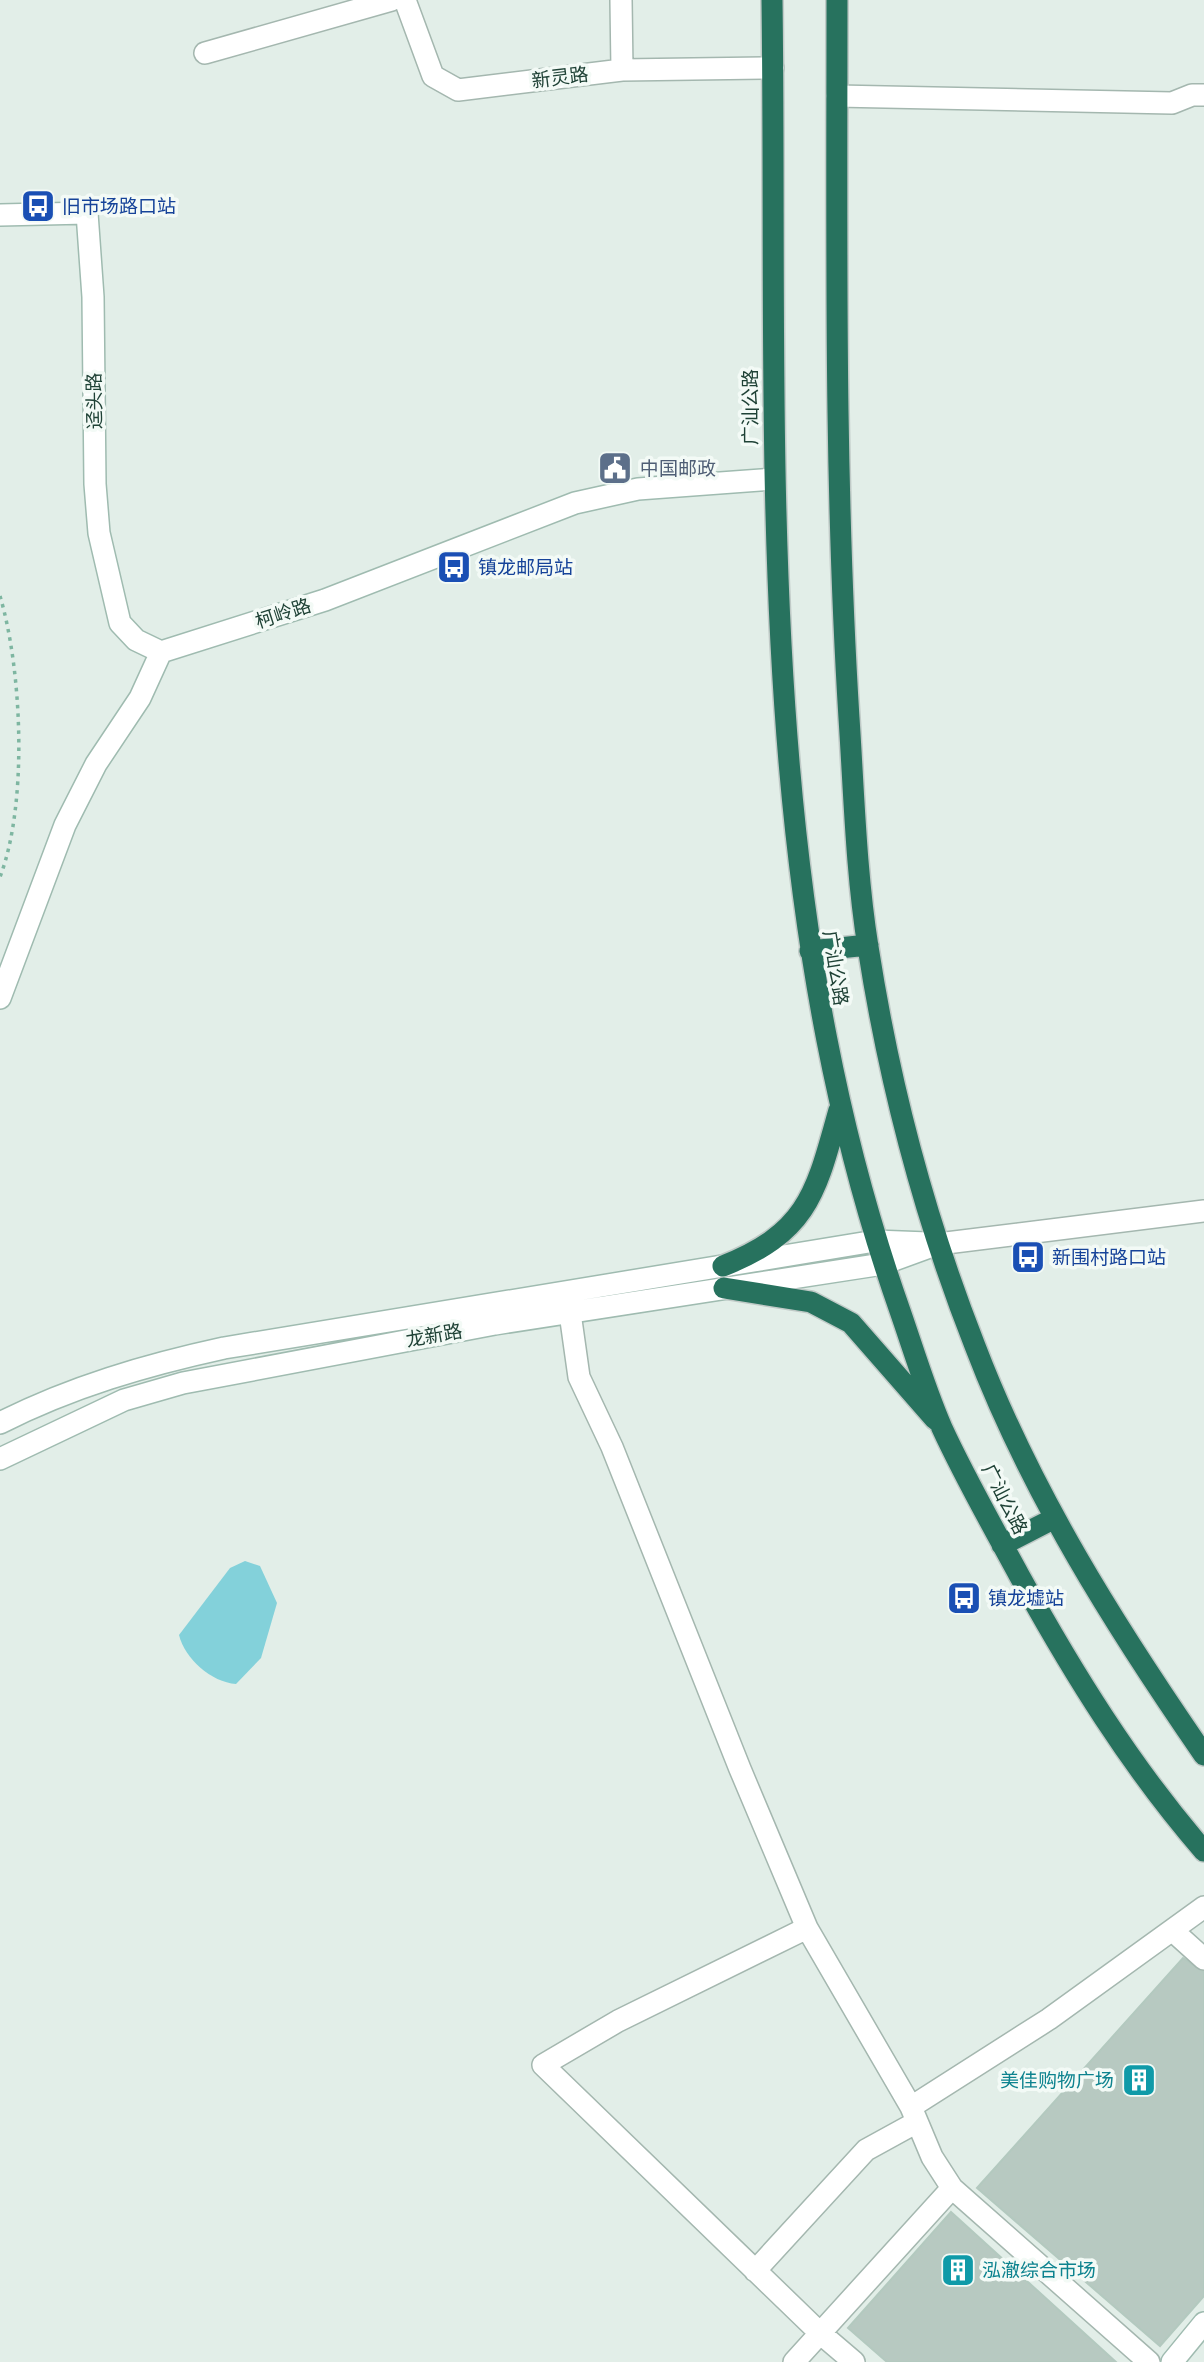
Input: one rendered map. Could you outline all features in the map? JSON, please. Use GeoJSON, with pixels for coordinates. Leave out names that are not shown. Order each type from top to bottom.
{"type":"FeatureCollection","features":[{"type":"Feature","properties":{"kind":"highway","name":"广汕公路"},"geometry":{"type":"LineString","coordinates":[[772,0],[773,478],[776,606],[792,819],[810,951],[840,1108],[875,1241],[942,1427],[1045,1623],[1117,1739],[1169,1810],[1204,1851]]}},
{"type":"Feature","properties":{"kind":"highway","name":"广汕公路"},"geometry":{"type":"LineString","coordinates":[[837,0],[841,587],[868,945],[902,1110],[938,1244],[976,1351],[1055,1518],[1131,1648],[1202,1752]]}},
{"type":"Feature","properties":{"kind":"highway"},"geometry":{"type":"LineString","coordinates":[[810,951],[868,945]]}},
{"type":"Feature","properties":{"kind":"highway"},"geometry":{"type":"LineString","coordinates":[[723,1266],[769,1244],[800,1215],[814,1196],[840,1108]]}},
{"type":"Feature","properties":{"kind":"highway"},"geometry":{"type":"LineString","coordinates":[[724,1288],[811,1302],[851,1323],[942,1427]]}},
{"type":"Feature","properties":{"kind":"highway"},"geometry":{"type":"LineString","coordinates":[[1002,1545],[1055,1518]]}},
{"type":"Feature","properties":{"kind":"street"},"geometry":{"type":"LineString","coordinates":[[205,54],[392,0]]}},
{"type":"Feature","properties":{"kind":"street","name":"新灵路"},"geometry":{"type":"LineString","coordinates":[[405,0],[433,76],[458,90],[622,70],[772,68]]}},
{"type":"Feature","properties":{"kind":"street"},"geometry":{"type":"LineString","coordinates":[[621,0],[622,70]]}},
{"type":"Feature","properties":{"kind":"street"},"geometry":{"type":"LineString","coordinates":[[837,96],[1172,103],[1192,95],[1204,95]]}},
{"type":"Feature","properties":{"kind":"street","name":"迳头路"},"geometry":{"type":"LineString","coordinates":[[0,215],[86,213],[93,297],[95,484],[99,533],[120,623],[136,640],[161,652]]}},
{"type":"Feature","properties":{"kind":"street","name":"柯岭路"},"geometry":{"type":"LineString","coordinates":[[161,652],[325,600],[575,503],[638,489],[773,478]]}},
{"type":"Feature","properties":{"kind":"street"},"geometry":{"type":"LineString","coordinates":[[0,998],[65,825],[96,764],[140,698],[161,652]]}},
{"type":"Feature","properties":{"kind":"street"},"geometry":{"type":"LineString","coordinates":[[938,1244],[1204,1211]]}},
{"type":"Feature","properties":{"kind":"street","name":"龙新路"},"geometry":{"type":"LineString","coordinates":[[0,1423],[75,1389],[174,1359],[303,1334],[875,1241],[938,1244]]}},
{"type":"Feature","properties":{"kind":"street","name":"龙新路"},"geometry":{"type":"LineString","coordinates":[[0,1459],[124,1400],[183,1383],[263,1366],[570,1313],[883,1264],[938,1244]]}},
{"type":"Feature","properties":{"kind":"street"},"geometry":{"type":"LineString","coordinates":[[570,1313],[579,1377],[612,1447],[740,1769],[807,1928],[914,2114],[932,2157],[952,2188],[1149,2362]]}},
{"type":"Feature","properties":{"kind":"street"},"geometry":{"type":"LineString","coordinates":[[755,2270],[866,2150],[1204,1907]]}},
{"type":"Feature","properties":{"kind":"street"},"geometry":{"type":"LineString","coordinates":[[807,1928],[618,2021],[543,2066],[820,2333],[854,2362]]}},
{"type":"Feature","properties":{"kind":"street"},"geometry":{"type":"LineString","coordinates":[[1174,1931],[1204,1959]]}},
{"type":"Feature","properties":{"kind":"street"},"geometry":{"type":"LineString","coordinates":[[794,2362],[952,2188]]}},
{"type":"Feature","properties":{"kind":"street"},"geometry":{"type":"LineString","coordinates":[[1172,2362],[1204,2323]]}},
{"type":"Feature","properties":{"kind":"path"},"geometry":{"type":"LineString","coordinates":[[0,596],[10,631],[17,704],[16,792],[5,864],[0,877]]}},
{"type":"Feature","properties":{"kind":"water"},"geometry":{"type":"Polygon","coordinates":[[[245,1561],[260,1566],[277,1603],[261,1658],[236,1684],[217,1679],[200,1668],[187,1652],[179,1635],[230,1568],[245,1561]]]}},
{"type":"Feature","properties":{"kind":"building","name":"美佳购物广场"},"geometry":{"type":"Polygon","coordinates":[[[1183,1958],[1204,1972],[1204,2296],[1160,2346],[977,2188],[1183,1958]]]}},
{"type":"Feature","properties":{"kind":"building","name":"泓澈综合市场"},"geometry":{"type":"Polygon","coordinates":[[[951,2212],[1116,2362],[887,2362],[848,2328],[951,2212]]]}},
{"type":"Feature","properties":{"kind":"place","name":"旧市场路口站"},"geometry":{"type":"Point","coordinates":[38,206]}},
{"type":"Feature","properties":{"kind":"place","name":"中国邮政"},"geometry":{"type":"Point","coordinates":[615,468]}},
{"type":"Feature","properties":{"kind":"place","name":"镇龙邮局站"},"geometry":{"type":"Point","coordinates":[454,567]}},
{"type":"Feature","properties":{"kind":"place","name":"新围村路口站"},"geometry":{"type":"Point","coordinates":[1028,1257]}},
{"type":"Feature","properties":{"kind":"place","name":"镇龙墟站"},"geometry":{"type":"Point","coordinates":[964,1598]}},
{"type":"Feature","properties":{"kind":"place","name":"美佳购物广场"},"geometry":{"type":"Point","coordinates":[1139,2080]}},
{"type":"Feature","properties":{"kind":"place","name":"泓澈综合市场"},"geometry":{"type":"Point","coordinates":[958,2270]}}]}
